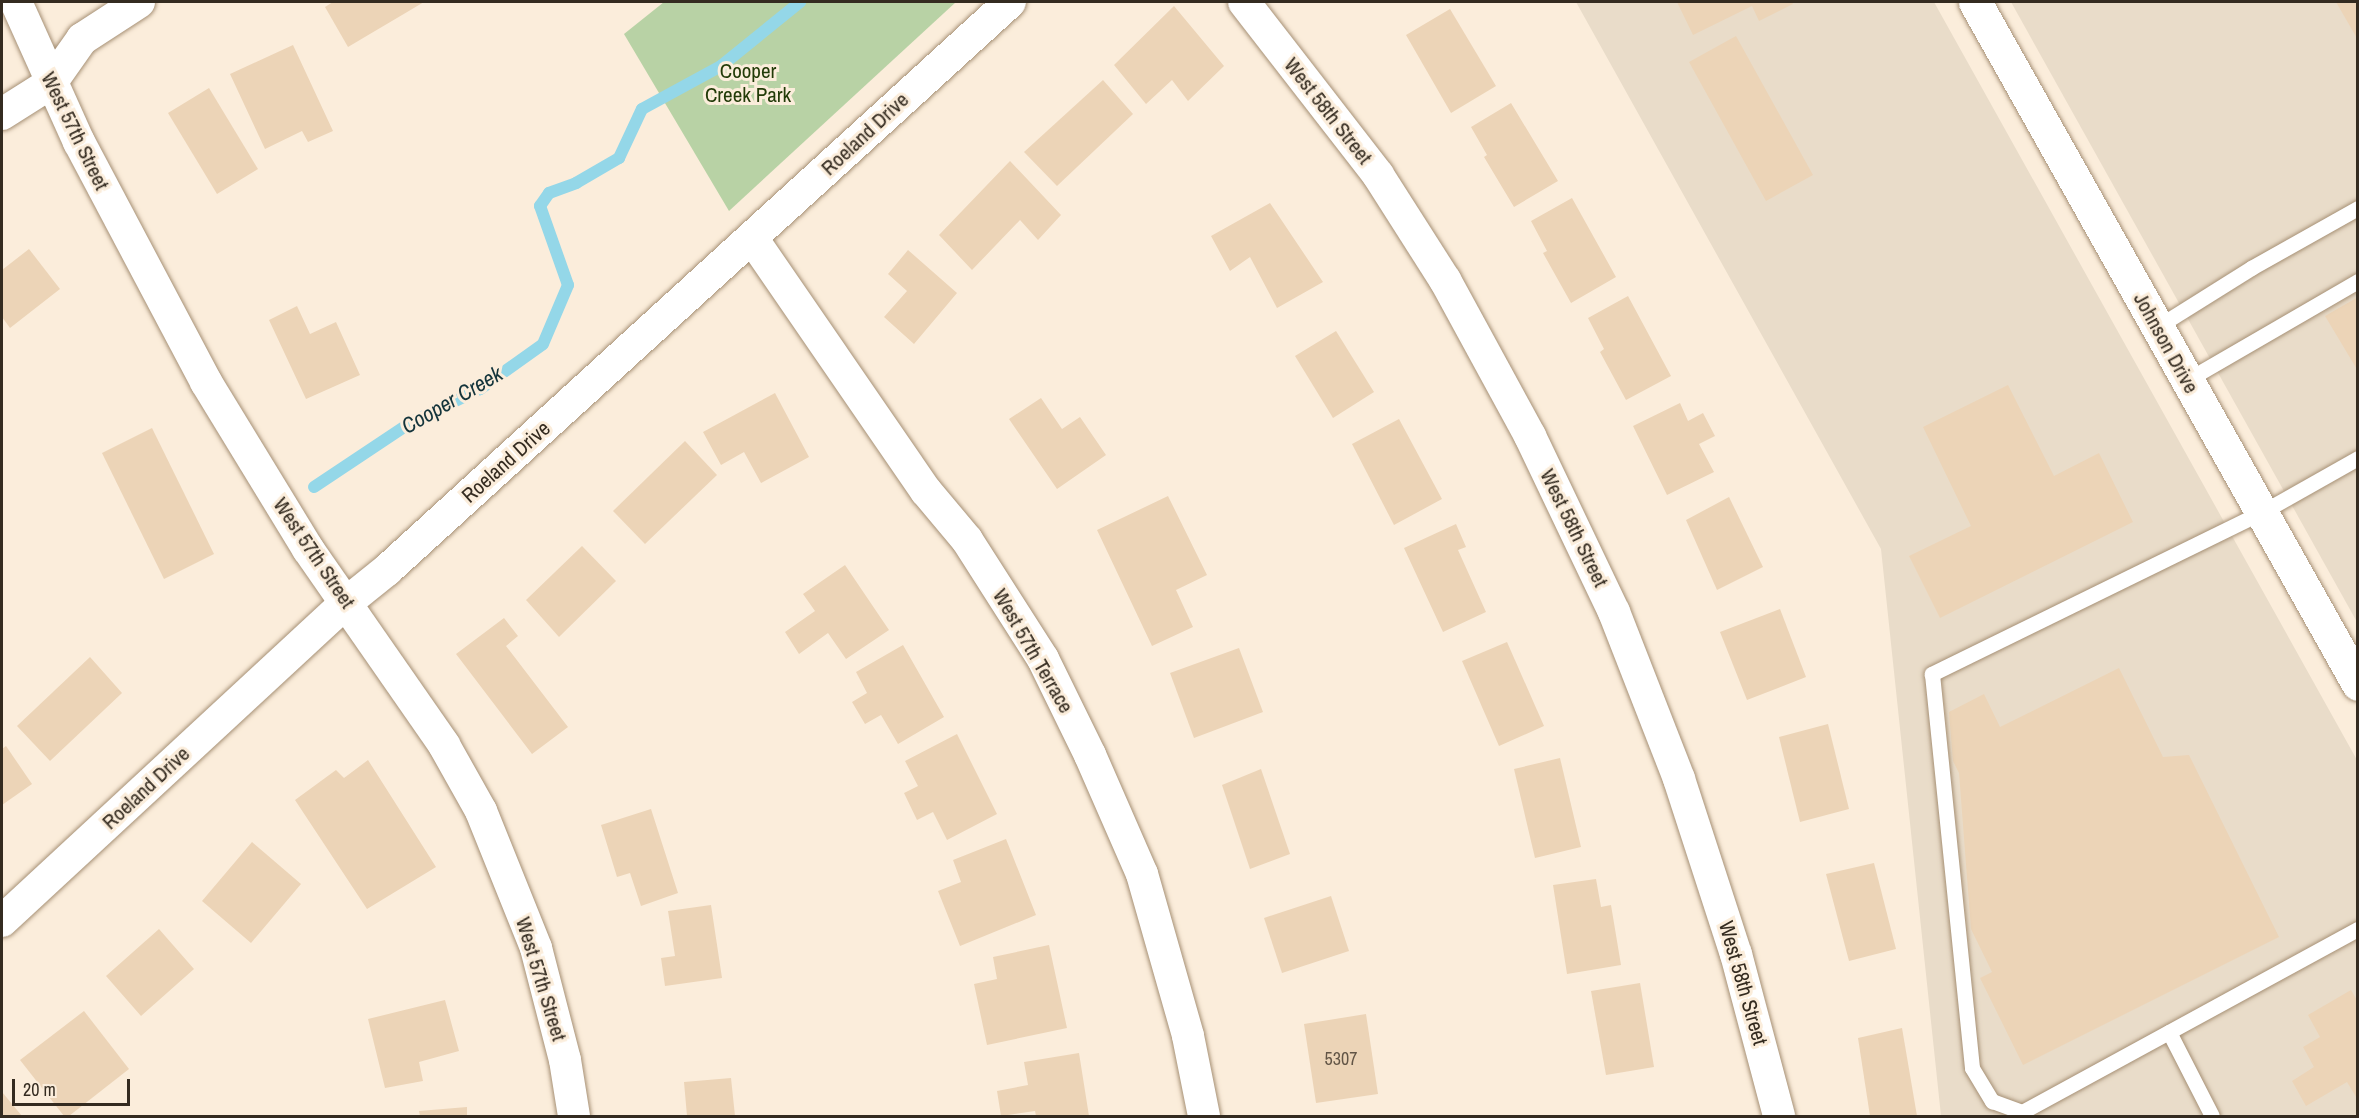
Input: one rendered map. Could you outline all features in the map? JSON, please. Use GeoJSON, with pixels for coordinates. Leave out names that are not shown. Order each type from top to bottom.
{"type":"FeatureCollection","features":[{"type":"Feature","properties":{"kind":"main road","name":"Johnson Drive"},"geometry":{"type":"LineString","coordinates":[[1975,2],[2358,684]]}},
{"type":"Feature","properties":{"kind":"street","name":"West 57th Street"},"geometry":{"type":"LineString","coordinates":[[16,2],[51,83],[126,234],[206,382],[308,549],[444,745],[481,811],[536,948],[565,1060],[574,1116]]}},
{"type":"Feature","properties":{"kind":"street"},"geometry":{"type":"LineString","coordinates":[[2,114],[51,83],[82,39],[139,2]]}},
{"type":"Feature","properties":{"kind":"street","name":"Roeland Drive"},"geometry":{"type":"LineString","coordinates":[[2,921],[346,603],[387,570],[1010,2]]}},
{"type":"Feature","properties":{"kind":"street","name":"West 58th Street"},"geometry":{"type":"LineString","coordinates":[[1244,2],[1378,175],[1445,280],[1530,436],[1614,612],[1679,779],[1736,954],[1779,1116]]}},
{"type":"Feature","properties":{"kind":"street","name":"West 57th Terrace"},"geometry":{"type":"LineString","coordinates":[[752,238],[926,491],[967,540],[1043,659],[1090,755],[1142,874],[1188,1036],[1204,1116]]}},
{"type":"Feature","properties":{"kind":"lane"},"geometry":{"type":"LineString","coordinates":[[2157,327],[2251,268],[2358,208]]}},
{"type":"Feature","properties":{"kind":"lane"},"geometry":{"type":"LineString","coordinates":[[2187,380],[2358,282]]}},
{"type":"Feature","properties":{"kind":"lane"},"geometry":{"type":"LineString","coordinates":[[2358,458],[2262,512],[1932,674],[1972,1068],[1992,1101],[2022,1112],[2358,929]]}},
{"type":"Feature","properties":{"kind":"lane"},"geometry":{"type":"LineString","coordinates":[[2169,1032],[2212,1116]]}},
{"type":"Feature","properties":{"kind":"shaded area"},"geometry":{"type":"Polygon","coordinates":[[[1576,2],[1934,2],[2357,760],[2357,1116],[1941,1116],[1881,549],[1576,2]]]}},
{"type":"Feature","properties":{"kind":"shaded area"},"geometry":{"type":"Polygon","coordinates":[[[2011,2],[2357,2],[2357,622],[2011,2]]]}},
{"type":"Feature","properties":{"kind":"green space","name":"Cooper Creek Park"},"geometry":{"type":"Polygon","coordinates":[[[664,2],[956,2],[729,211],[624,34],[664,2]]]}},
{"type":"Feature","properties":{"kind":"building"},"geometry":{"type":"Polygon","coordinates":[[[333,2],[424,2],[348,47],[325,7],[333,2]]]}},
{"type":"Feature","properties":{"kind":"building"},"geometry":{"type":"Polygon","coordinates":[[[1677,2],[1792,2],[1793,4],[1759,21],[1752,6],[1693,35],[1677,2]]]}},
{"type":"Feature","properties":{"kind":"building"},"geometry":{"type":"Polygon","coordinates":[[[2336,2],[2358,2],[2358,40],[2336,2]]]}},
{"type":"Feature","properties":{"kind":"building"},"geometry":{"type":"Polygon","coordinates":[[[1174,6],[1224,66],[1188,101],[1172,80],[1146,104],[1114,65],[1174,6]]]}},
{"type":"Feature","properties":{"kind":"building"},"geometry":{"type":"Polygon","coordinates":[[[1450,9],[1496,86],[1451,113],[1406,35],[1450,9]]]}},
{"type":"Feature","properties":{"kind":"building"},"geometry":{"type":"Polygon","coordinates":[[[1736,36],[1813,175],[1766,201],[1689,62],[1736,36]]]}},
{"type":"Feature","properties":{"kind":"building"},"geometry":{"type":"Polygon","coordinates":[[[293,45],[333,131],[308,142],[302,131],[265,149],[230,74],[293,45]]]}},
{"type":"Feature","properties":{"kind":"building"},"geometry":{"type":"Polygon","coordinates":[[[1103,80],[1133,114],[1057,186],[1024,152],[1103,80]]]}},
{"type":"Feature","properties":{"kind":"building"},"geometry":{"type":"Polygon","coordinates":[[[209,88],[258,169],[217,194],[168,113],[209,88]]]}},
{"type":"Feature","properties":{"kind":"building"},"geometry":{"type":"Polygon","coordinates":[[[1511,103],[1558,181],[1514,207],[1484,157],[1487,155],[1471,127],[1511,103]]]}},
{"type":"Feature","properties":{"kind":"building"},"geometry":{"type":"Polygon","coordinates":[[[1010,161],[1061,215],[1038,240],[1020,220],[972,270],[939,235],[1010,161]]]}},
{"type":"Feature","properties":{"kind":"building"},"geometry":{"type":"Polygon","coordinates":[[[1572,198],[1616,277],[1571,303],[1543,253],[1547,251],[1531,221],[1572,198]]]}},
{"type":"Feature","properties":{"kind":"building"},"geometry":{"type":"Polygon","coordinates":[[[1270,203],[1323,282],[1277,308],[1250,257],[1230,271],[1211,236],[1270,203]]]}},
{"type":"Feature","properties":{"kind":"building"},"geometry":{"type":"Polygon","coordinates":[[[29,249],[60,289],[10,328],[2,317],[2,270],[29,249]]]}},
{"type":"Feature","properties":{"kind":"building"},"geometry":{"type":"Polygon","coordinates":[[[908,250],[957,293],[914,344],[884,317],[907,291],[888,274],[908,250]]]}},
{"type":"Feature","properties":{"kind":"building"},"geometry":{"type":"Polygon","coordinates":[[[1628,296],[1671,376],[1626,400],[1600,352],[1604,349],[1588,318],[1628,296]]]}},
{"type":"Feature","properties":{"kind":"building"},"geometry":{"type":"Polygon","coordinates":[[[2358,297],[2358,371],[2325,316],[2358,297]]]}},
{"type":"Feature","properties":{"kind":"building"},"geometry":{"type":"Polygon","coordinates":[[[297,306],[310,334],[336,322],[360,375],[306,399],[269,320],[297,306]]]}},
{"type":"Feature","properties":{"kind":"building"},"geometry":{"type":"Polygon","coordinates":[[[1336,331],[1374,392],[1333,418],[1295,356],[1336,331]]]}},
{"type":"Feature","properties":{"kind":"building"},"geometry":{"type":"Polygon","coordinates":[[[2008,385],[2054,476],[2099,453],[2133,522],[1940,618],[1909,556],[1971,526],[1923,427],[2008,385]]]}},
{"type":"Feature","properties":{"kind":"building"},"geometry":{"type":"Polygon","coordinates":[[[775,393],[809,457],[761,483],[744,452],[721,465],[703,432],[775,393]]]}},
{"type":"Feature","properties":{"kind":"building"},"geometry":{"type":"Polygon","coordinates":[[[1041,398],[1062,429],[1080,417],[1106,455],[1057,489],[1009,419],[1041,398]]]}},
{"type":"Feature","properties":{"kind":"building"},"geometry":{"type":"Polygon","coordinates":[[[1680,403],[1688,421],[1703,413],[1715,436],[1699,444],[1714,472],[1667,495],[1633,426],[1680,403]]]}},
{"type":"Feature","properties":{"kind":"building"},"geometry":{"type":"Polygon","coordinates":[[[1399,419],[1442,499],[1394,525],[1352,444],[1399,419]]]}},
{"type":"Feature","properties":{"kind":"building"},"geometry":{"type":"Polygon","coordinates":[[[152,428],[214,554],[164,579],[102,453],[152,428]]]}},
{"type":"Feature","properties":{"kind":"building"},"geometry":{"type":"Polygon","coordinates":[[[685,441],[717,475],[645,544],[613,511],[685,441]]]}},
{"type":"Feature","properties":{"kind":"building"},"geometry":{"type":"Polygon","coordinates":[[[1168,496],[1207,575],[1176,590],[1193,627],[1152,646],[1097,530],[1168,496]]]}},
{"type":"Feature","properties":{"kind":"building"},"geometry":{"type":"Polygon","coordinates":[[[1729,497],[1763,567],[1717,590],[1686,520],[1729,497]]]}},
{"type":"Feature","properties":{"kind":"building"},"geometry":{"type":"Polygon","coordinates":[[[1456,524],[1466,547],[1458,550],[1486,612],[1443,632],[1404,548],[1456,524]]]}},
{"type":"Feature","properties":{"kind":"building"},"geometry":{"type":"Polygon","coordinates":[[[582,546],[616,581],[559,637],[526,600],[582,546]]]}},
{"type":"Feature","properties":{"kind":"building"},"geometry":{"type":"Polygon","coordinates":[[[845,565],[889,630],[846,659],[828,633],[799,654],[785,632],[815,611],[803,594],[845,565]]]}},
{"type":"Feature","properties":{"kind":"building"},"geometry":{"type":"Polygon","coordinates":[[[1780,609],[1806,677],[1747,700],[1720,632],[1780,609]]]}},
{"type":"Feature","properties":{"kind":"building"},"geometry":{"type":"Polygon","coordinates":[[[504,618],[518,636],[506,646],[568,727],[532,754],[456,654],[504,618]]]}},
{"type":"Feature","properties":{"kind":"building"},"geometry":{"type":"Polygon","coordinates":[[[1507,642],[1544,726],[1499,746],[1462,661],[1507,642]]]}},
{"type":"Feature","properties":{"kind":"building"},"geometry":{"type":"Polygon","coordinates":[[[903,645],[944,717],[898,744],[881,715],[865,724],[852,702],[867,693],[856,672],[903,645]]]}},
{"type":"Feature","properties":{"kind":"building"},"geometry":{"type":"Polygon","coordinates":[[[1239,648],[1263,712],[1194,738],[1170,673],[1239,648]]]}},
{"type":"Feature","properties":{"kind":"building"},"geometry":{"type":"Polygon","coordinates":[[[90,657],[122,693],[50,761],[17,726],[90,657]]]}},
{"type":"Feature","properties":{"kind":"building"},"geometry":{"type":"Polygon","coordinates":[[[2119,668],[2163,757],[2189,755],[2279,937],[2023,1065],[1980,978],[1992,972],[1971,929],[1959,773],[1953,761],[1949,712],[1984,694],[2000,727],[2119,668]]]}},
{"type":"Feature","properties":{"kind":"building"},"geometry":{"type":"Polygon","coordinates":[[[1828,724],[1849,809],[1800,822],[1779,737],[1828,724]]]}},
{"type":"Feature","properties":{"kind":"building"},"geometry":{"type":"Polygon","coordinates":[[[957,734],[997,814],[947,840],[933,812],[917,820],[904,793],[918,786],[905,761],[957,734]]]}},
{"type":"Feature","properties":{"kind":"building"},"geometry":{"type":"Polygon","coordinates":[[[6,746],[32,784],[2,805],[2,749],[6,746]]]}},
{"type":"Feature","properties":{"kind":"building"},"geometry":{"type":"Polygon","coordinates":[[[1560,758],[1581,847],[1535,858],[1514,769],[1560,758]]]}},
{"type":"Feature","properties":{"kind":"building"},"geometry":{"type":"Polygon","coordinates":[[[368,760],[436,867],[367,909],[295,800],[336,770],[344,778],[368,760]]]}},
{"type":"Feature","properties":{"kind":"building"},"geometry":{"type":"Polygon","coordinates":[[[1261,769],[1290,854],[1250,869],[1222,785],[1261,769]]]}},
{"type":"Feature","properties":{"kind":"building"},"geometry":{"type":"Polygon","coordinates":[[[651,809],[678,893],[641,906],[630,873],[617,877],[601,825],[651,809]]]}},
{"type":"Feature","properties":{"kind":"building"},"geometry":{"type":"Polygon","coordinates":[[[1006,839],[1036,915],[960,946],[938,891],[961,882],[953,860],[1006,839]]]}},
{"type":"Feature","properties":{"kind":"building"},"geometry":{"type":"Polygon","coordinates":[[[252,842],[301,884],[251,943],[202,901],[252,842]]]}},
{"type":"Feature","properties":{"kind":"building"},"geometry":{"type":"Polygon","coordinates":[[[1874,863],[1896,949],[1849,961],[1826,874],[1874,863]]]}},
{"type":"Feature","properties":{"kind":"building"},"geometry":{"type":"Polygon","coordinates":[[[1596,879],[1601,907],[1611,905],[1621,965],[1567,974],[1553,885],[1596,879]]]}},
{"type":"Feature","properties":{"kind":"building"},"geometry":{"type":"Polygon","coordinates":[[[1331,896],[1349,951],[1282,973],[1264,918],[1331,896]]]}},
{"type":"Feature","properties":{"kind":"building"},"geometry":{"type":"Polygon","coordinates":[[[711,905],[722,978],[665,986],[661,958],[675,956],[668,911],[711,905]]]}},
{"type":"Feature","properties":{"kind":"building"},"geometry":{"type":"Polygon","coordinates":[[[159,929],[194,969],[141,1016],[106,976],[159,929]]]}},
{"type":"Feature","properties":{"kind":"building"},"geometry":{"type":"Polygon","coordinates":[[[1049,945],[1067,1028],[987,1045],[974,984],[997,979],[993,957],[1049,945]]]}},
{"type":"Feature","properties":{"kind":"building"},"geometry":{"type":"Polygon","coordinates":[[[1640,983],[1654,1067],[1606,1075],[1591,991],[1640,983]]]}},
{"type":"Feature","properties":{"kind":"building"},"geometry":{"type":"Polygon","coordinates":[[[2351,990],[2358,1002],[2358,1100],[2347,1082],[2306,1106],[2292,1081],[2314,1067],[2303,1047],[2320,1037],[2308,1015],[2351,990]]]}},
{"type":"Feature","properties":{"kind":"building"},"geometry":{"type":"Polygon","coordinates":[[[445,1000],[459,1051],[419,1062],[423,1081],[385,1088],[368,1019],[445,1000]]]}},
{"type":"Feature","properties":{"kind":"building"},"geometry":{"type":"Polygon","coordinates":[[[84,1011],[129,1069],[69,1116],[64,1116],[20,1060],[84,1011]]]}},
{"type":"Feature","properties":{"kind":"building"},"geometry":{"type":"Polygon","coordinates":[[[1366,1014],[1378,1094],[1316,1103],[1304,1024],[1366,1014]]]}},
{"type":"Feature","properties":{"kind":"building"},"geometry":{"type":"Polygon","coordinates":[[[1902,1028],[1917,1116],[1870,1116],[1858,1038],[1902,1028]]]}},
{"type":"Feature","properties":{"kind":"building"},"geometry":{"type":"Polygon","coordinates":[[[1079,1053],[1089,1116],[1036,1116],[1035,1111],[1001,1116],[997,1091],[1028,1085],[1024,1062],[1079,1053]]]}},
{"type":"Feature","properties":{"kind":"building"},"geometry":{"type":"Polygon","coordinates":[[[731,1078],[735,1116],[687,1116],[684,1082],[731,1078]]]}},
{"type":"Feature","properties":{"kind":"building"},"geometry":{"type":"Polygon","coordinates":[[[2,1092],[22,1116],[2,1116],[2,1092]]]}},
{"type":"Feature","properties":{"kind":"building"},"geometry":{"type":"Polygon","coordinates":[[[467,1107],[467,1116],[420,1116],[419,1111],[467,1107]]]}},
{"type":"Feature","properties":{"kind":"waterway","name":"Cooper Creek"},"geometry":{"type":"LineString","coordinates":[[314,487],[410,423],[480,389],[543,344],[568,285],[540,206],[549,193],[576,183],[619,158],[642,109],[721,66],[800,2]]}}]}
